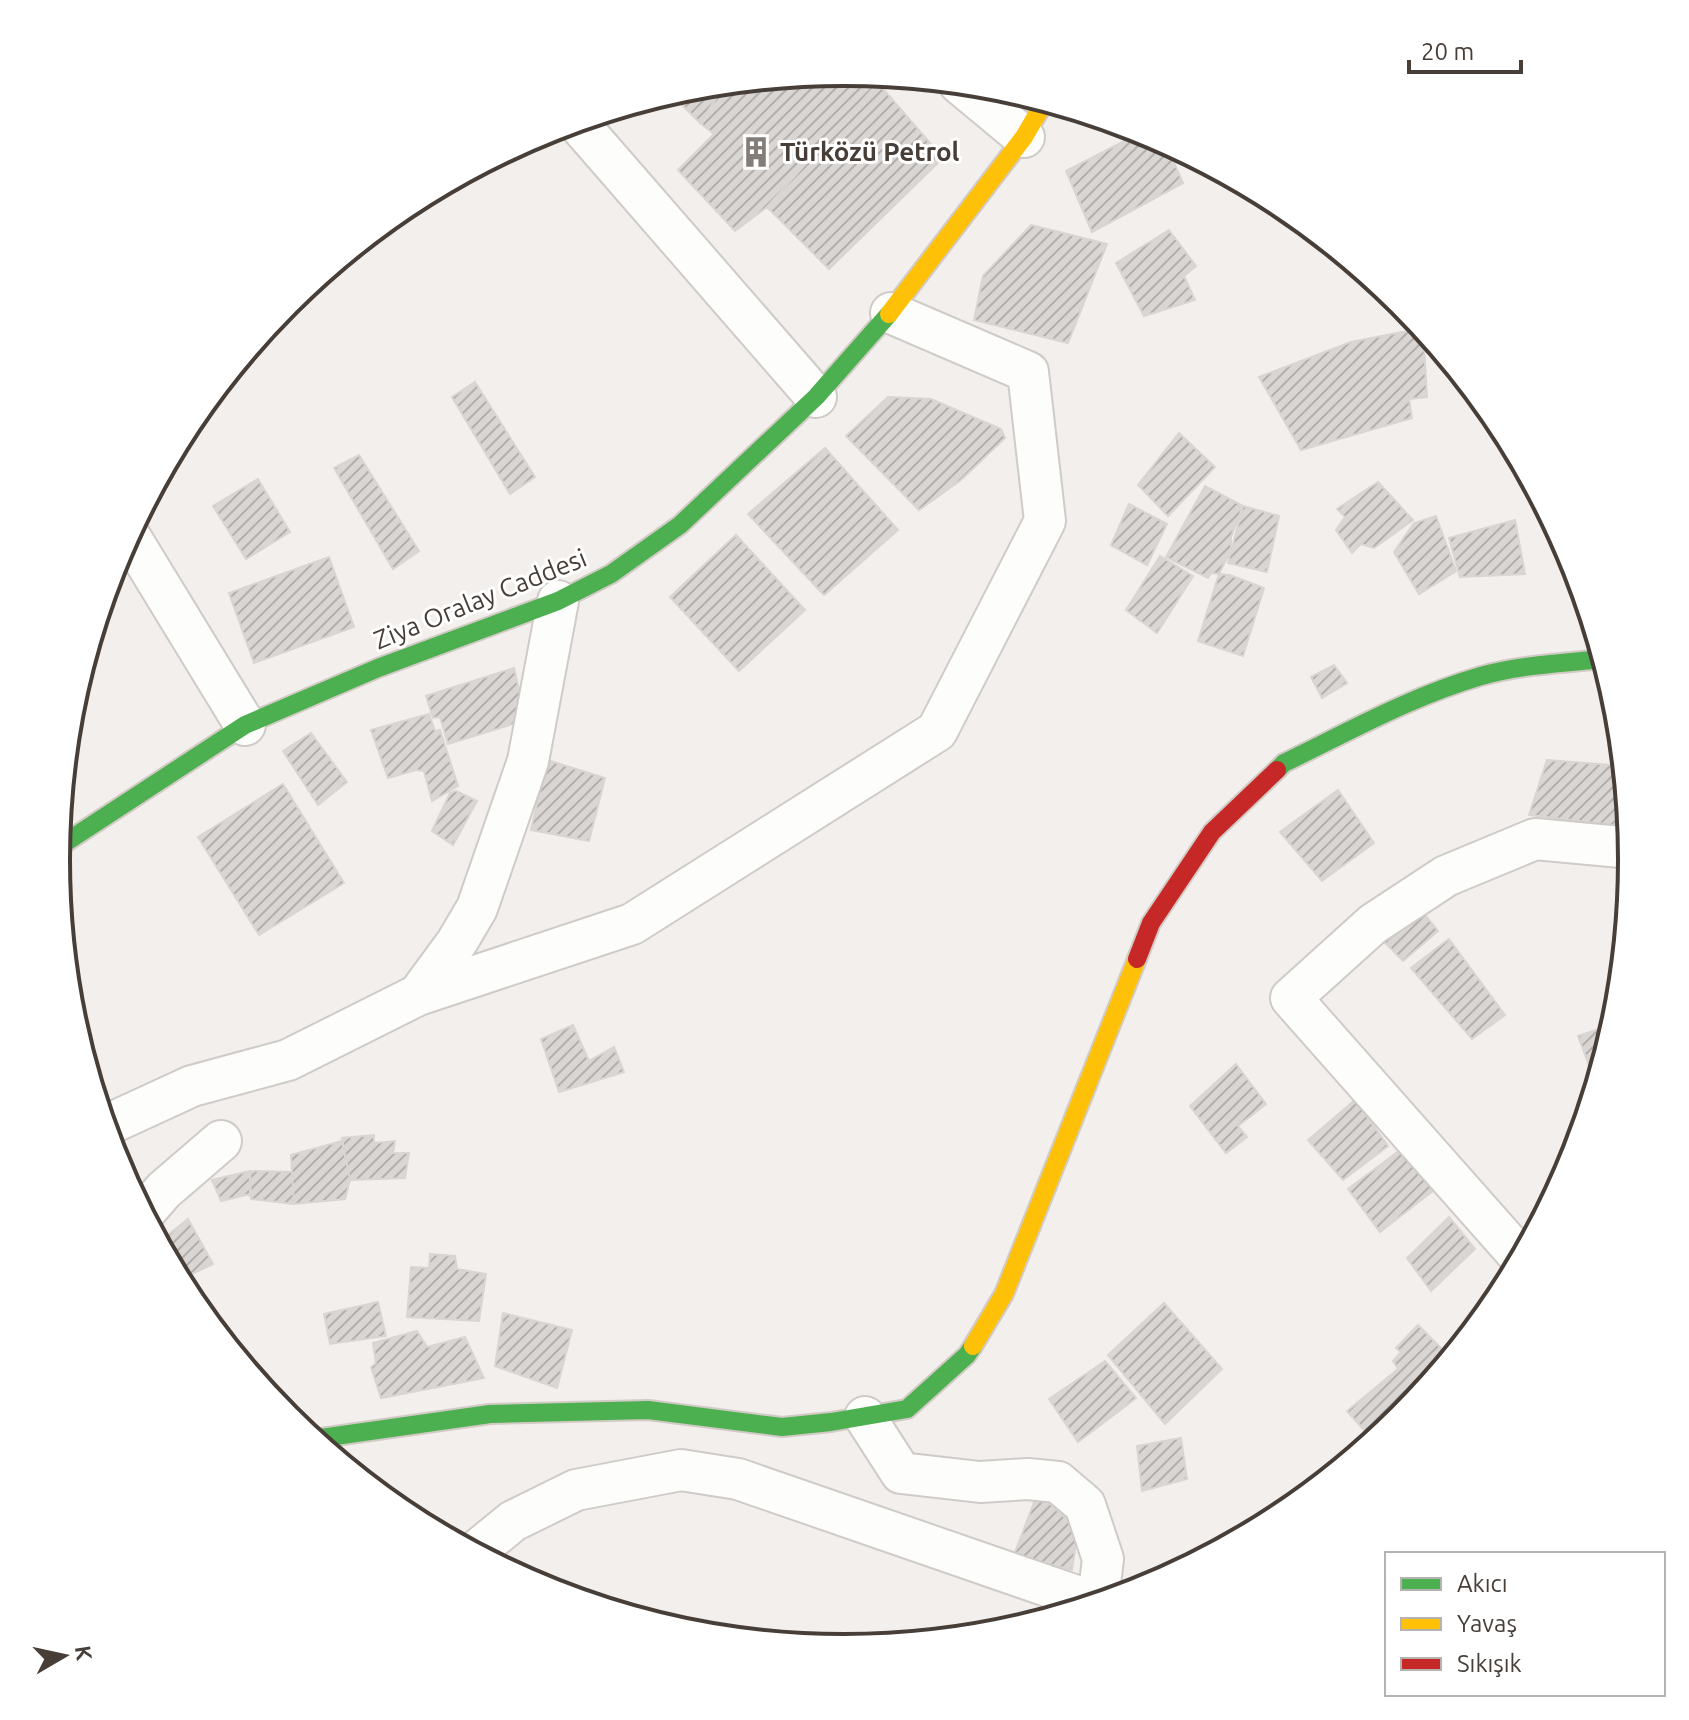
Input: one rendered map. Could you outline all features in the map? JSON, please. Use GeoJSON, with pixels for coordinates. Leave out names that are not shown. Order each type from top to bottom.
{"type":"FeatureCollection","features":[{"type":"Feature","properties":{"kind":"street"},"geometry":{"type":"LineString","coordinates":[[976,97],[1024,137]]}},
{"type":"Feature","properties":{"kind":"street","name":"Ziya Oralay Caddesi"},"geometry":{"type":"LineString","coordinates":[[71,839],[245,725],[378,668],[558,601],[611,574],[680,525],[816,397],[891,313],[1024,137],[1039,111]]}},
{"type":"Feature","properties":{"kind":"street"},"geometry":{"type":"LineString","coordinates":[[585,131],[816,397]]}},
{"type":"Feature","properties":{"kind":"street"},"geometry":{"type":"LineString","coordinates":[[116,1121],[192,1086],[288,1060],[418,995],[632,924],[937,731],[1045,521],[1028,372],[891,313]]}},
{"type":"Feature","properties":{"kind":"street"},"geometry":{"type":"LineString","coordinates":[[136,547],[245,725]]}},
{"type":"Feature","properties":{"kind":"street"},"geometry":{"type":"LineString","coordinates":[[418,995],[457,942],[482,894],[528,761],[558,601]]}},
{"type":"Feature","properties":{"kind":"street"},"geometry":{"type":"LineString","coordinates":[[328,1437],[490,1414],[648,1410],[782,1427],[907,1409],[967,1355],[1004,1294],[1151,923],[1212,832],[1284,763],[1399,707],[1482,676],[1593,660]]}},
{"type":"Feature","properties":{"kind":"street"},"geometry":{"type":"LineString","coordinates":[[1513,1249],[1291,998],[1373,924],[1446,876],[1535,839],[1618,847]]}},
{"type":"Feature","properties":{"kind":"street"},"geometry":{"type":"LineString","coordinates":[[151,1205],[221,1141]]}},
{"type":"Feature","properties":{"kind":"street"},"geometry":{"type":"LineString","coordinates":[[865,1417],[901,1473],[980,1482],[1028,1479],[1058,1482],[1085,1505],[1103,1559],[1102,1590]]}},
{"type":"Feature","properties":{"kind":"street"},"geometry":{"type":"LineString","coordinates":[[483,1545],[513,1521],[576,1490],[681,1470],[738,1479],[1080,1597]]}},
{"type":"Feature","properties":{"kind":"building","name":"Türközü Petrol"},"geometry":{"type":"Polygon","coordinates":[[[794,87],[875,87],[767,207],[735,231],[678,170],[714,134],[700,123],[717,96],[794,87]]]}},
{"type":"Feature","properties":{"kind":"building"},"geometry":{"type":"Polygon","coordinates":[[[875,87],[881,87],[943,158],[829,269],[767,207],[875,87]]]}},
{"type":"Feature","properties":{"kind":"building"},"geometry":{"type":"Polygon","coordinates":[[[717,96],[700,123],[680,103],[717,96]]]}},
{"type":"Feature","properties":{"kind":"building"},"geometry":{"type":"Polygon","coordinates":[[[1128,139],[1172,158],[1183,183],[1092,232],[1066,171],[1128,139]]]}},
{"type":"Feature","properties":{"kind":"building"},"geometry":{"type":"Polygon","coordinates":[[[1031,225],[1107,244],[1068,343],[974,320],[983,276],[1031,225]]]}},
{"type":"Feature","properties":{"kind":"building"},"geometry":{"type":"Polygon","coordinates":[[[1169,230],[1196,266],[1184,276],[1195,300],[1144,316],[1116,263],[1169,230]]]}},
{"type":"Feature","properties":{"kind":"building"},"geometry":{"type":"Polygon","coordinates":[[[1410,331],[1424,346],[1427,397],[1409,399],[1412,418],[1301,450],[1259,377],[1351,342],[1410,331]]]}},
{"type":"Feature","properties":{"kind":"building"},"geometry":{"type":"Polygon","coordinates":[[[475,382],[535,477],[510,494],[452,397],[475,382]]]}},
{"type":"Feature","properties":{"kind":"building"},"geometry":{"type":"Polygon","coordinates":[[[888,397],[931,399],[1001,429],[1005,438],[961,480],[919,510],[846,436],[888,397]]]}},
{"type":"Feature","properties":{"kind":"building"},"geometry":{"type":"Polygon","coordinates":[[[1179,433],[1215,467],[1168,516],[1138,485],[1179,433]]]}},
{"type":"Feature","properties":{"kind":"building"},"geometry":{"type":"Polygon","coordinates":[[[825,448],[898,530],[824,595],[748,514],[825,448]]]}},
{"type":"Feature","properties":{"kind":"building"},"geometry":{"type":"Polygon","coordinates":[[[359,455],[419,551],[393,569],[334,468],[359,455]]]}},
{"type":"Feature","properties":{"kind":"building"},"geometry":{"type":"Polygon","coordinates":[[[258,479],[290,532],[246,559],[213,506],[258,479]]]}},
{"type":"Feature","properties":{"kind":"building"},"geometry":{"type":"Polygon","coordinates":[[[1378,482],[1413,520],[1374,548],[1361,544],[1352,553],[1336,530],[1345,517],[1337,509],[1378,482]]]}},
{"type":"Feature","properties":{"kind":"building"},"geometry":{"type":"Polygon","coordinates":[[[1205,486],[1243,506],[1231,537],[1231,550],[1219,574],[1211,573],[1208,578],[1166,557],[1205,486]]]}},
{"type":"Feature","properties":{"kind":"building"},"geometry":{"type":"Polygon","coordinates":[[[1129,504],[1167,524],[1147,565],[1111,545],[1129,504]]]}},
{"type":"Feature","properties":{"kind":"building"},"geometry":{"type":"Polygon","coordinates":[[[1243,506],[1279,516],[1267,572],[1228,563],[1243,506]]]}},
{"type":"Feature","properties":{"kind":"building"},"geometry":{"type":"Polygon","coordinates":[[[1436,516],[1456,571],[1419,594],[1394,552],[1414,523],[1436,516]]]}},
{"type":"Feature","properties":{"kind":"building"},"geometry":{"type":"Polygon","coordinates":[[[1515,520],[1525,574],[1460,577],[1449,538],[1515,520]]]}},
{"type":"Feature","properties":{"kind":"building"},"geometry":{"type":"Polygon","coordinates":[[[736,535],[805,610],[739,671],[670,597],[736,535]]]}},
{"type":"Feature","properties":{"kind":"building"},"geometry":{"type":"Polygon","coordinates":[[[1160,556],[1193,576],[1157,633],[1126,610],[1160,556]]]}},
{"type":"Feature","properties":{"kind":"building"},"geometry":{"type":"Polygon","coordinates":[[[329,557],[354,627],[254,663],[229,593],[329,557]]]}},
{"type":"Feature","properties":{"kind":"building"},"geometry":{"type":"Polygon","coordinates":[[[1219,574],[1264,588],[1243,656],[1198,641],[1219,574]]]}},
{"type":"Feature","properties":{"kind":"building"},"geometry":{"type":"Polygon","coordinates":[[[1334,665],[1347,683],[1322,698],[1311,677],[1334,665]]]}},
{"type":"Feature","properties":{"kind":"building"},"geometry":{"type":"Polygon","coordinates":[[[514,668],[526,720],[448,744],[440,717],[433,718],[426,696],[514,668]]]}},
{"type":"Feature","properties":{"kind":"building"},"geometry":{"type":"Polygon","coordinates":[[[429,714],[435,731],[440,730],[458,786],[432,801],[424,771],[416,770],[388,778],[371,730],[429,714]]]}},
{"type":"Feature","properties":{"kind":"building"},"geometry":{"type":"Polygon","coordinates":[[[311,733],[347,782],[318,805],[283,751],[311,733]]]}},
{"type":"Feature","properties":{"kind":"building"},"geometry":{"type":"Polygon","coordinates":[[[547,760],[605,778],[589,841],[531,830],[547,760]]]}},
{"type":"Feature","properties":{"kind":"building"},"geometry":{"type":"Polygon","coordinates":[[[1547,760],[1613,765],[1618,826],[1529,815],[1547,760]]]}},
{"type":"Feature","properties":{"kind":"building"},"geometry":{"type":"Polygon","coordinates":[[[283,784],[344,883],[259,935],[198,837],[283,784]]]}},
{"type":"Feature","properties":{"kind":"building"},"geometry":{"type":"Polygon","coordinates":[[[1338,790],[1374,843],[1322,881],[1280,832],[1338,790]]]}},
{"type":"Feature","properties":{"kind":"building"},"geometry":{"type":"Polygon","coordinates":[[[456,791],[477,801],[453,845],[432,831],[450,793],[456,791]]]}},
{"type":"Feature","properties":{"kind":"building"},"geometry":{"type":"Polygon","coordinates":[[[1418,906],[1438,931],[1403,961],[1377,935],[1418,906]]]}},
{"type":"Feature","properties":{"kind":"building"},"geometry":{"type":"Polygon","coordinates":[[[1449,939],[1505,1015],[1472,1039],[1411,968],[1449,939]]]}},
{"type":"Feature","properties":{"kind":"building"},"geometry":{"type":"Polygon","coordinates":[[[573,1025],[589,1061],[614,1047],[624,1072],[559,1092],[541,1039],[573,1025]]]}},
{"type":"Feature","properties":{"kind":"building"},"geometry":{"type":"Polygon","coordinates":[[[1600,1029],[1590,1069],[1578,1036],[1600,1029]]]}},
{"type":"Feature","properties":{"kind":"building"},"geometry":{"type":"Polygon","coordinates":[[[1236,1064],[1266,1104],[1238,1126],[1247,1137],[1226,1153],[1190,1106],[1236,1064]]]}},
{"type":"Feature","properties":{"kind":"building"},"geometry":{"type":"Polygon","coordinates":[[[1355,1100],[1388,1146],[1343,1180],[1308,1140],[1355,1100]]]}},
{"type":"Feature","properties":{"kind":"building"},"geometry":{"type":"Polygon","coordinates":[[[374,1135],[374,1143],[395,1141],[393,1153],[409,1153],[405,1178],[350,1180],[342,1138],[374,1135]]]}},
{"type":"Feature","properties":{"kind":"building"},"geometry":{"type":"Polygon","coordinates":[[[342,1141],[350,1180],[345,1199],[294,1204],[291,1155],[342,1141]]]}},
{"type":"Feature","properties":{"kind":"building"},"geometry":{"type":"Polygon","coordinates":[[[1403,1148],[1434,1190],[1380,1232],[1348,1189],[1403,1148]]]}},
{"type":"Feature","properties":{"kind":"building"},"geometry":{"type":"Polygon","coordinates":[[[250,1171],[292,1172],[294,1204],[251,1199],[250,1171]]]}},
{"type":"Feature","properties":{"kind":"building"},"geometry":{"type":"Polygon","coordinates":[[[250,1171],[250,1194],[221,1201],[212,1180],[250,1171]]]}},
{"type":"Feature","properties":{"kind":"building"},"geometry":{"type":"Polygon","coordinates":[[[1449,1217],[1475,1249],[1431,1291],[1407,1258],[1449,1217]]]}},
{"type":"Feature","properties":{"kind":"building"},"geometry":{"type":"Polygon","coordinates":[[[188,1219],[213,1264],[191,1274],[168,1235],[188,1219]]]}},
{"type":"Feature","properties":{"kind":"building"},"geometry":{"type":"Polygon","coordinates":[[[430,1254],[455,1256],[457,1269],[486,1274],[479,1321],[407,1317],[411,1267],[429,1268],[430,1254]]]}},
{"type":"Feature","properties":{"kind":"building"},"geometry":{"type":"Polygon","coordinates":[[[378,1302],[386,1336],[330,1344],[324,1314],[378,1302]]]}},
{"type":"Feature","properties":{"kind":"building"},"geometry":{"type":"Polygon","coordinates":[[[1164,1303],[1222,1369],[1165,1424],[1108,1355],[1164,1303]]]}},
{"type":"Feature","properties":{"kind":"building"},"geometry":{"type":"Polygon","coordinates":[[[503,1313],[572,1330],[557,1388],[495,1366],[503,1313]]]}},
{"type":"Feature","properties":{"kind":"building"},"geometry":{"type":"Polygon","coordinates":[[[1418,1325],[1443,1350],[1366,1432],[1347,1411],[1398,1369],[1393,1361],[1401,1352],[1396,1348],[1418,1325]]]}},
{"type":"Feature","properties":{"kind":"building"},"geometry":{"type":"Polygon","coordinates":[[[417,1331],[427,1347],[465,1337],[484,1378],[381,1398],[371,1367],[376,1363],[373,1343],[417,1331]]]}},
{"type":"Feature","properties":{"kind":"building"},"geometry":{"type":"Polygon","coordinates":[[[1105,1361],[1136,1398],[1078,1442],[1049,1399],[1105,1361]]]}},
{"type":"Feature","properties":{"kind":"building"},"geometry":{"type":"Polygon","coordinates":[[[1181,1438],[1187,1479],[1142,1491],[1137,1446],[1181,1438]]]}},
{"type":"Feature","properties":{"kind":"building"},"geometry":{"type":"Polygon","coordinates":[[[1038,1492],[1078,1530],[1072,1570],[1014,1555],[1038,1492]]]}},
{"type":"Feature","properties":{"kind":"traffic: fast"},"geometry":{"type":"LineString","coordinates":[[71,839],[245,725],[378,668],[558,601],[611,574],[680,525],[816,397],[889,314]]}},
{"type":"Feature","properties":{"kind":"traffic: fast"},"geometry":{"type":"LineString","coordinates":[[1277,770],[1284,763],[1381,715],[1455,684],[1511,669],[1593,660]]}},
{"type":"Feature","properties":{"kind":"traffic: fast"},"geometry":{"type":"LineString","coordinates":[[328,1437],[490,1414],[648,1410],[782,1427],[831,1422],[907,1409],[973,1346]]}},
{"type":"Feature","properties":{"kind":"traffic: slow"},"geometry":{"type":"LineString","coordinates":[[889,314],[1024,137],[1039,111]]}},
{"type":"Feature","properties":{"kind":"traffic: slow"},"geometry":{"type":"LineString","coordinates":[[973,1346],[1004,1294],[1137,959]]}},
{"type":"Feature","properties":{"kind":"traffic: jam"},"geometry":{"type":"LineString","coordinates":[[1137,959],[1151,923],[1212,832],[1277,770]]}},
{"type":"Feature","properties":{"kind":"place","name":"Türközü Petrol"},"geometry":{"type":"Point","coordinates":[756,152]}}]}
